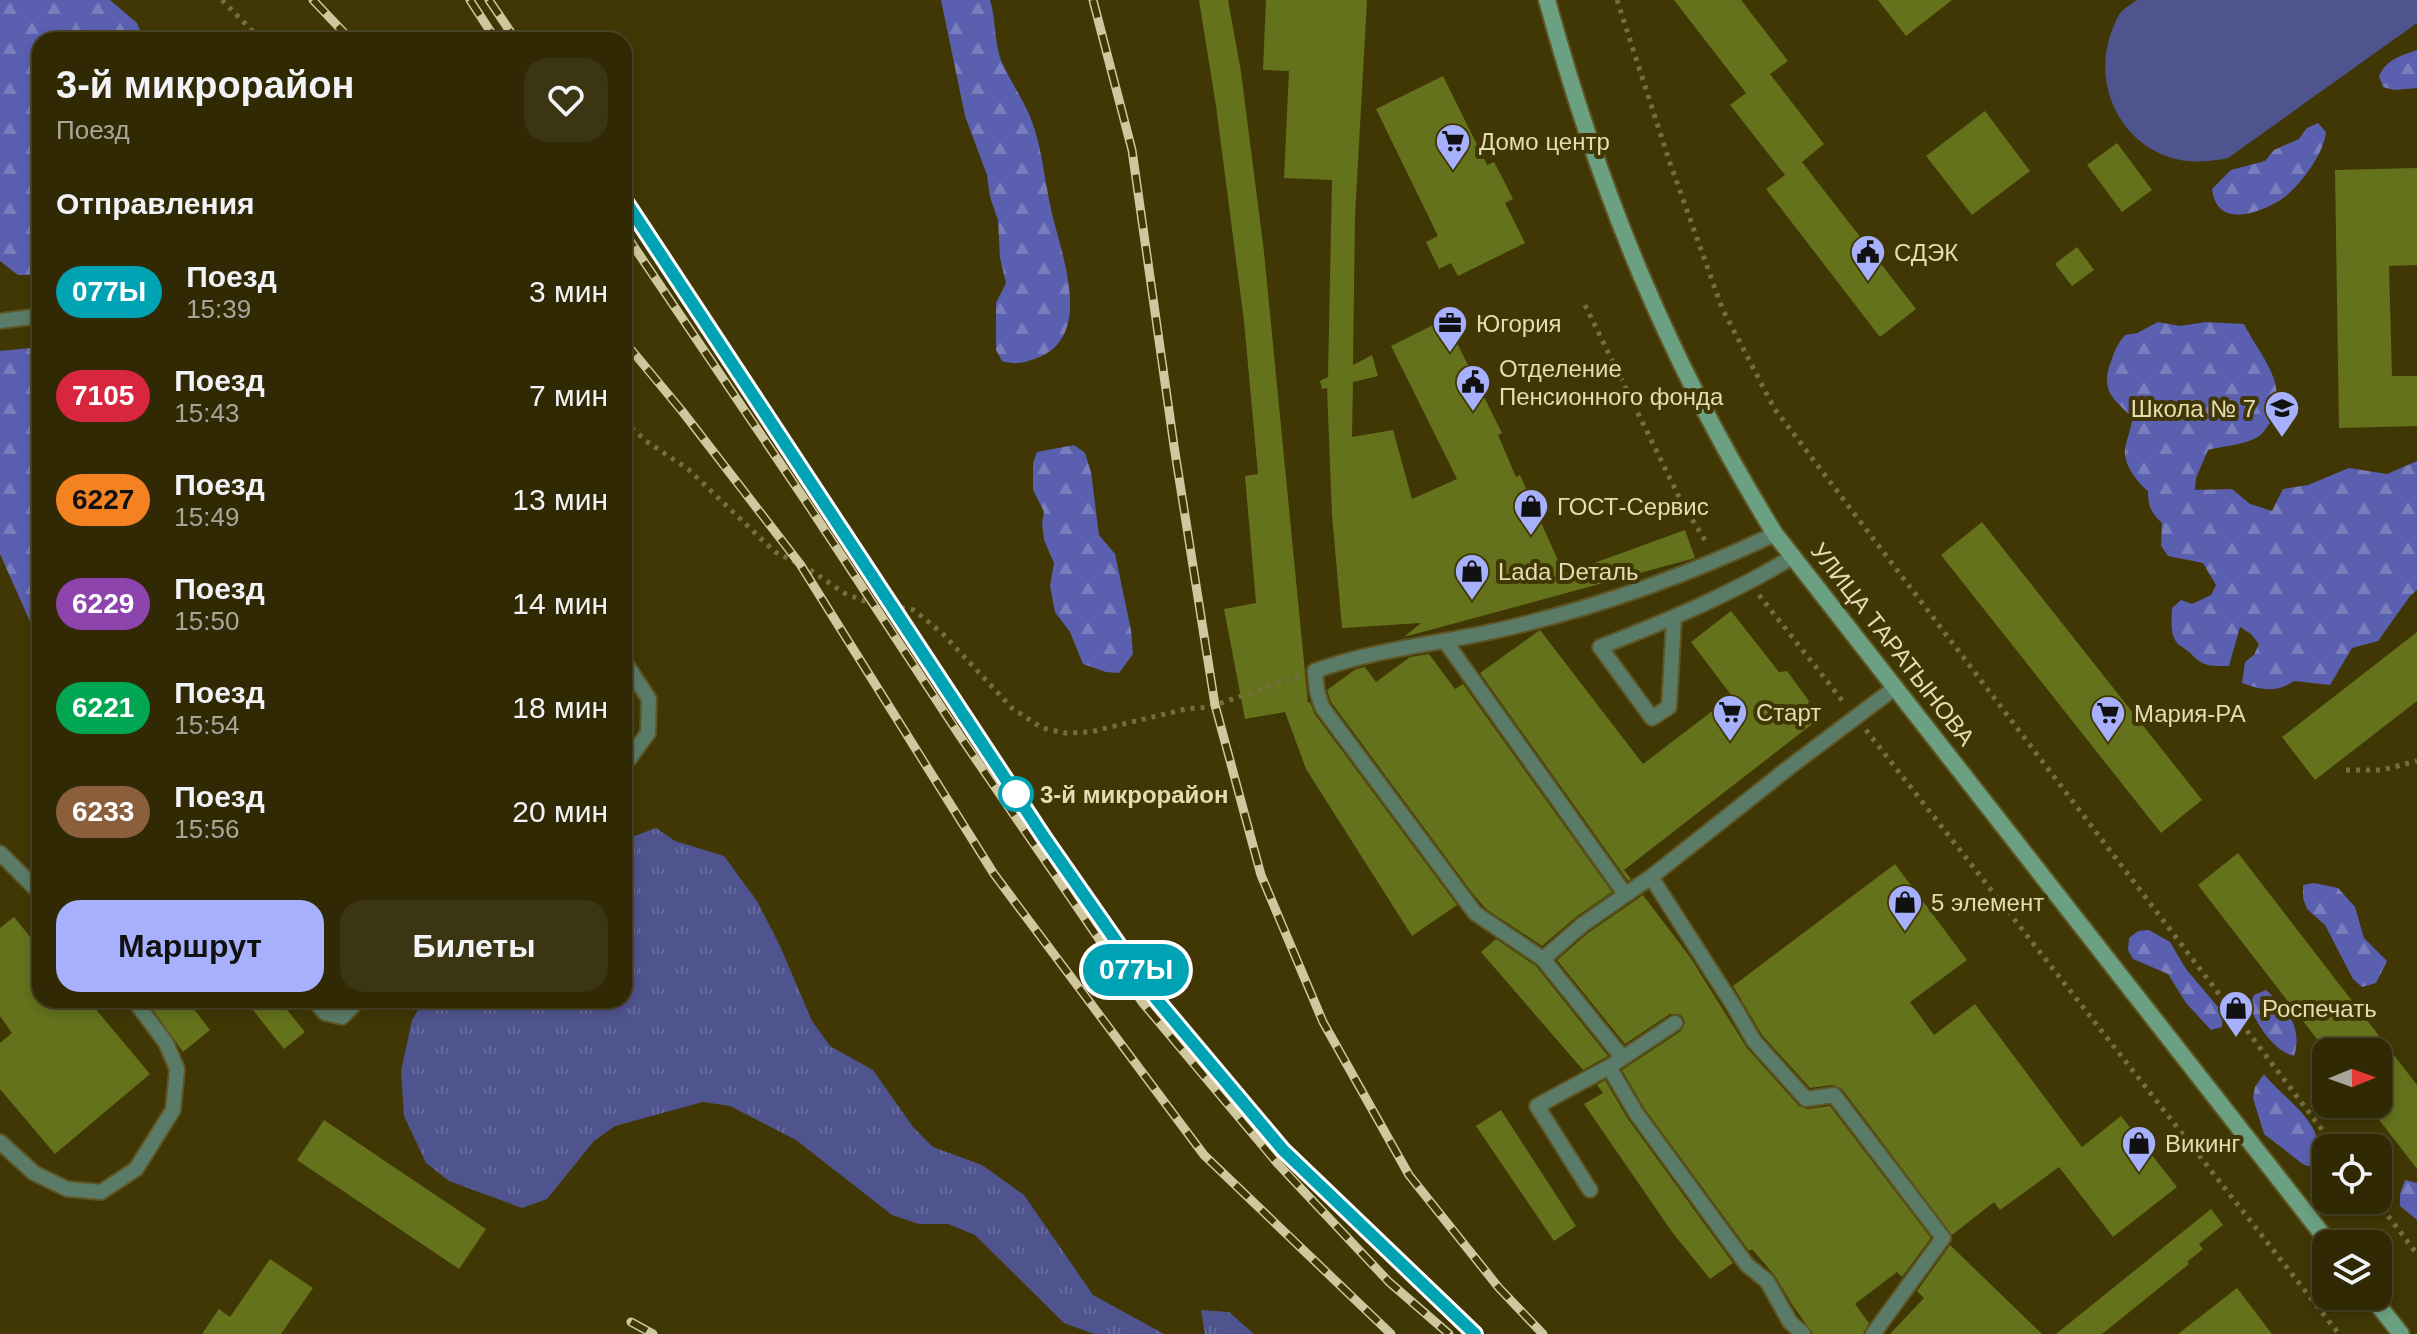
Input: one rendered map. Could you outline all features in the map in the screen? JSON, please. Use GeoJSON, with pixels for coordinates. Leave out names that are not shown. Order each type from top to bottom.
{"type":"FeatureCollection","features":[{"type":"Feature","properties":{"kind":"street","name":"УЛИЦА ТАРАТЫНОВА"},"geometry":{"type":"LineString","coordinates":[[1547,0],[1591,149],[1641,278],[1683,373],[1732,465],[1775,534],[2319,1230]]}},
{"type":"Feature","properties":{"kind":"street"},"geometry":{"type":"LineString","coordinates":[[2382,1310],[2401,1334]]}},
{"type":"Feature","properties":{"kind":"lane"},"geometry":{"type":"LineString","coordinates":[[0,321],[32,317]]}},
{"type":"Feature","properties":{"kind":"lane"},"geometry":{"type":"LineString","coordinates":[[1622,1057],[1543,959],[1475,913],[1322,707],[1315,671],[1351,660],[1562,615],[1630,595],[1718,561],[1775,534]]}},
{"type":"Feature","properties":{"kind":"lane"},"geometry":{"type":"LineString","coordinates":[[1674,618],[1669,707],[1652,718],[1600,647],[1750,583],[1794,556]]}},
{"type":"Feature","properties":{"kind":"lane"},"geometry":{"type":"LineString","coordinates":[[1445,641],[1625,894]]}},
{"type":"Feature","properties":{"kind":"lane"},"geometry":{"type":"LineString","coordinates":[[632,673],[649,699],[648,733],[632,755]]}},
{"type":"Feature","properties":{"kind":"lane"},"geometry":{"type":"LineString","coordinates":[[1543,959],[1582,925],[1651,877],[1896,687]]}},
{"type":"Feature","properties":{"kind":"lane"},"geometry":{"type":"LineString","coordinates":[[0,853],[32,885]]}},
{"type":"Feature","properties":{"kind":"lane"},"geometry":{"type":"LineString","coordinates":[[1651,877],[1754,1041],[1806,1099],[1834,1095],[1943,1238],[1873,1334]]}},
{"type":"Feature","properties":{"kind":"lane"},"geometry":{"type":"LineString","coordinates":[[0,1142],[34,1173],[67,1189],[101,1192],[136,1169],[173,1110],[177,1069],[166,1043],[140,1008]]}},
{"type":"Feature","properties":{"kind":"lane"},"geometry":{"type":"LineString","coordinates":[[321,1008],[325,1013],[342,1017],[351,1008]]}},
{"type":"Feature","properties":{"kind":"lane"},"geometry":{"type":"LineString","coordinates":[[1590,1190],[1537,1106],[1609,1067],[1675,1023]]}},
{"type":"Feature","properties":{"kind":"lane"},"geometry":{"type":"LineString","coordinates":[[1609,1067],[1636,1113],[1747,1265],[1767,1281],[1790,1322],[1803,1334]]}},
{"type":"Feature","properties":{"kind":"path"},"geometry":{"type":"LineString","coordinates":[[222,0],[253,32]]}},
{"type":"Feature","properties":{"kind":"path"},"geometry":{"type":"LineString","coordinates":[[1617,0],[1670,163],[1722,308],[1774,408],[2325,1134]]}},
{"type":"Feature","properties":{"kind":"path"},"geometry":{"type":"LineString","coordinates":[[1585,305],[1682,503],[1718,561]]}},
{"type":"Feature","properties":{"kind":"path"},"geometry":{"type":"LineString","coordinates":[[632,428],[688,469],[775,552],[806,567],[844,593],[867,602],[914,610],[943,634],[1012,708],[1042,728],[1065,733],[1090,732],[1186,709],[1209,707],[1315,671]]}},
{"type":"Feature","properties":{"kind":"path"},"geometry":{"type":"LineString","coordinates":[[1750,583],[2339,1334]]}},
{"type":"Feature","properties":{"kind":"path"},"geometry":{"type":"LineString","coordinates":[[2346,770],[2382,770],[2414,762],[2417,770]]}},
{"type":"Feature","properties":{"kind":"path"},"geometry":{"type":"LineString","coordinates":[[2387,1214],[2417,1254]]}},
{"type":"Feature","properties":{"kind":"green space"},"geometry":{"type":"Polygon","coordinates":[[[0,0],[110,0],[137,23],[141,32],[32,32],[32,275],[18,275],[0,261],[0,0]]]}},
{"type":"Feature","properties":{"kind":"green space"},"geometry":{"type":"Polygon","coordinates":[[[941,0],[990,0],[1001,60],[1029,114],[1040,149],[1066,269],[1070,313],[1065,331],[1055,347],[1024,362],[1002,361],[996,350],[996,303],[1006,283],[1000,258],[998,220],[987,175],[965,116],[941,0]]]}},
{"type":"Feature","properties":{"kind":"green space"},"geometry":{"type":"Polygon","coordinates":[[[2137,0],[2417,0],[2417,23],[2228,158],[2191,161],[2164,155],[2140,141],[2118,115],[2111,100],[2105,67],[2111,33],[2119,16],[2137,0]]]}},
{"type":"Feature","properties":{"kind":"green space"},"geometry":{"type":"Polygon","coordinates":[[[2417,50],[2417,88],[2394,90],[2383,87],[2379,76],[2386,66],[2417,50]]]}},
{"type":"Feature","properties":{"kind":"green space"},"geometry":{"type":"Polygon","coordinates":[[[2318,123],[2326,132],[2321,150],[2303,178],[2282,199],[2240,215],[2222,210],[2215,202],[2212,189],[2231,170],[2265,161],[2274,150],[2299,139],[2307,128],[2318,123]]]}},
{"type":"Feature","properties":{"kind":"green space"},"geometry":{"type":"Polygon","coordinates":[[[2158,322],[2180,326],[2206,322],[2244,324],[2275,381],[2276,406],[2265,430],[2251,440],[2208,450],[2196,478],[2195,490],[2232,489],[2250,504],[2272,511],[2283,489],[2308,485],[2349,468],[2387,474],[2417,461],[2417,590],[2378,641],[2352,648],[2330,685],[2294,681],[2269,689],[2242,683],[2245,662],[2254,655],[2259,644],[2240,627],[2229,666],[2203,663],[2179,645],[2174,637],[2172,608],[2181,600],[2192,604],[2211,595],[2216,585],[2203,563],[2168,556],[2161,546],[2162,523],[2151,509],[2148,491],[2126,461],[2132,417],[2110,394],[2107,381],[2113,356],[2125,335],[2137,333],[2158,322]]]}},
{"type":"Feature","properties":{"kind":"green space"},"geometry":{"type":"Polygon","coordinates":[[[32,348],[32,626],[0,554],[0,351],[32,348]]]}},
{"type":"Feature","properties":{"kind":"green space"},"geometry":{"type":"Polygon","coordinates":[[[1074,445],[1085,453],[1091,472],[1099,535],[1115,554],[1131,630],[1133,654],[1119,673],[1083,664],[1070,632],[1055,612],[1050,586],[1054,563],[1044,540],[1044,512],[1033,490],[1033,463],[1037,452],[1074,445]]]}},
{"type":"Feature","properties":{"kind":"green space"},"geometry":{"type":"Polygon","coordinates":[[[656,828],[675,841],[724,856],[757,901],[812,1021],[830,1046],[873,1070],[913,1127],[933,1147],[982,1165],[1024,1195],[1093,1295],[1164,1334],[1094,1334],[1064,1323],[975,1235],[948,1224],[919,1224],[892,1215],[796,1140],[730,1106],[703,1102],[615,1126],[594,1141],[547,1199],[522,1208],[449,1181],[426,1163],[404,1116],[401,1071],[412,1020],[419,1008],[632,1008],[632,837],[656,828]]]}},
{"type":"Feature","properties":{"kind":"green space"},"geometry":{"type":"Polygon","coordinates":[[[2314,883],[2338,888],[2355,907],[2364,938],[2387,961],[2376,983],[2362,987],[2353,979],[2325,925],[2307,909],[2303,885],[2314,883]]]}},
{"type":"Feature","properties":{"kind":"green space"},"geometry":{"type":"Polygon","coordinates":[[[2149,930],[2170,942],[2186,969],[2223,1013],[2222,1027],[2211,1030],[2186,1003],[2168,974],[2133,959],[2128,950],[2129,938],[2138,931],[2149,930]]]}},
{"type":"Feature","properties":{"kind":"green space"},"geometry":{"type":"Polygon","coordinates":[[[2266,990],[2295,1027],[2294,1056],[2273,1043],[2249,1006],[2254,995],[2266,990]]]}},
{"type":"Feature","properties":{"kind":"green space"},"geometry":{"type":"Polygon","coordinates":[[[2264,1074],[2312,1127],[2316,1134],[2312,1134],[2312,1166],[2304,1165],[2264,1134],[2253,1098],[2255,1087],[2264,1074]]]}},
{"type":"Feature","properties":{"kind":"green space"},"geometry":{"type":"Polygon","coordinates":[[[2405,1180],[2417,1183],[2417,1220],[2400,1206],[2405,1180]]]}},
{"type":"Feature","properties":{"kind":"green space"},"geometry":{"type":"Polygon","coordinates":[[[1201,1310],[1229,1312],[1254,1334],[1205,1334],[1201,1310]]]}},
{"type":"Feature","properties":{"kind":"building"},"geometry":{"type":"Polygon","coordinates":[[[1199,0],[1228,0],[1241,72],[1264,252],[1308,703],[1457,905],[1412,936],[1306,769],[1285,712],[1245,719],[1224,609],[1256,603],[1245,476],[1258,474],[1244,321],[1199,0]]]}},
{"type":"Feature","properties":{"kind":"building"},"geometry":{"type":"Polygon","coordinates":[[[1266,0],[1367,0],[1355,216],[1353,365],[1372,355],[1378,376],[1353,382],[1352,437],[1393,430],[1412,499],[1457,479],[1391,346],[1445,319],[1502,433],[1498,435],[1516,477],[1520,475],[1564,574],[1685,530],[1695,558],[1404,637],[1421,623],[1342,628],[1332,515],[1327,388],[1322,389],[1320,381],[1328,377],[1332,180],[1284,178],[1289,71],[1263,70],[1266,0]]]}},
{"type":"Feature","properties":{"kind":"building"},"geometry":{"type":"Polygon","coordinates":[[[1674,0],[1741,0],[1788,61],[1770,74],[1824,144],[1802,162],[1916,309],[1880,337],[1766,189],[1785,175],[1730,105],[1746,93],[1674,0]]]}},
{"type":"Feature","properties":{"kind":"building"},"geometry":{"type":"Polygon","coordinates":[[[1878,0],[1952,0],[1906,36],[1878,0]]]}},
{"type":"Feature","properties":{"kind":"building","name":"Домо центр"},"geometry":{"type":"Polygon","coordinates":[[[1443,76],[1487,165],[1494,162],[1513,199],[1505,203],[1525,243],[1458,276],[1451,263],[1439,269],[1426,242],[1438,236],[1376,109],[1443,76]]]}},
{"type":"Feature","properties":{"kind":"building"},"geometry":{"type":"Polygon","coordinates":[[[1985,111],[2030,171],[1972,215],[1926,156],[1985,111]]]}},
{"type":"Feature","properties":{"kind":"building"},"geometry":{"type":"Polygon","coordinates":[[[2117,143],[2152,190],[2122,212],[2087,165],[2117,143]]]}},
{"type":"Feature","properties":{"kind":"building"},"geometry":{"type":"Polygon","coordinates":[[[2417,168],[2417,265],[2389,266],[2392,376],[2417,376],[2417,426],[2339,428],[2335,170],[2417,168]]]}},
{"type":"Feature","properties":{"kind":"building"},"geometry":{"type":"Polygon","coordinates":[[[2077,247],[2094,270],[2072,286],[2055,264],[2077,247]]]}},
{"type":"Feature","properties":{"kind":"building"},"geometry":{"type":"Polygon","coordinates":[[[1982,522],[2202,800],[2161,833],[1941,555],[1982,522]]]}},
{"type":"Feature","properties":{"kind":"building","name":"Старт"},"geometry":{"type":"Polygon","coordinates":[[[1731,611],[1779,672],[1787,671],[1809,701],[1806,709],[1816,721],[1624,870],[1631,879],[1628,881],[1480,673],[1540,630],[1643,764],[1732,696],[1691,642],[1731,611]]]}},
{"type":"Feature","properties":{"kind":"building"},"geometry":{"type":"Polygon","coordinates":[[[2417,632],[2417,701],[2315,780],[2282,737],[2417,632]]]}},
{"type":"Feature","properties":{"kind":"building"},"geometry":{"type":"Polygon","coordinates":[[[1429,654],[1455,689],[1463,684],[1612,892],[1542,946],[1486,909],[1473,894],[1331,702],[1327,690],[1356,669],[1365,667],[1376,682],[1410,657],[1429,654]]]}},
{"type":"Feature","properties":{"kind":"building"},"geometry":{"type":"Polygon","coordinates":[[[2238,853],[2381,1038],[2316,1038],[2198,885],[2238,853]]]}},
{"type":"Feature","properties":{"kind":"building"},"geometry":{"type":"Polygon","coordinates":[[[1895,864],[1967,960],[1910,1002],[1934,1035],[1975,1004],[2082,1147],[2121,1116],[2177,1187],[2113,1237],[2059,1167],[2000,1210],[1994,1202],[1952,1235],[1842,1089],[1833,1085],[1810,1088],[1762,1035],[1733,986],[1895,864]]]}},
{"type":"Feature","properties":{"kind":"building"},"geometry":{"type":"Polygon","coordinates":[[[1643,895],[1690,957],[1747,1048],[1799,1106],[1807,1109],[1830,1106],[1931,1238],[1902,1277],[1897,1272],[1855,1304],[1869,1323],[1863,1334],[1813,1334],[1775,1276],[1752,1249],[1749,1251],[1644,1108],[1622,1070],[1681,1031],[1685,1023],[1683,1017],[1670,1014],[1625,1044],[1557,960],[1588,933],[1643,895]]]}},
{"type":"Feature","properties":{"kind":"building"},"geometry":{"type":"Polygon","coordinates":[[[14,917],[32,939],[32,1008],[95,1008],[150,1074],[55,1154],[0,1089],[0,1043],[12,1033],[0,1016],[0,928],[14,917]]]}},
{"type":"Feature","properties":{"kind":"building"},"geometry":{"type":"Polygon","coordinates":[[[1496,939],[1536,966],[1608,1056],[1583,1070],[1481,952],[1496,939]]]}},
{"type":"Feature","properties":{"kind":"building"},"geometry":{"type":"Polygon","coordinates":[[[152,1008],[193,1008],[210,1030],[183,1052],[152,1008]]]}},
{"type":"Feature","properties":{"kind":"building"},"geometry":{"type":"Polygon","coordinates":[[[251,1008],[286,1008],[305,1032],[284,1049],[251,1008]]]}},
{"type":"Feature","properties":{"kind":"building"},"geometry":{"type":"Polygon","coordinates":[[[2392,1053],[2417,1085],[2417,1169],[2378,1118],[2392,1118],[2392,1053]]]}},
{"type":"Feature","properties":{"kind":"building"},"geometry":{"type":"Polygon","coordinates":[[[1605,1080],[1628,1119],[1733,1263],[1710,1279],[1672,1232],[1584,1104],[1603,1093],[1597,1085],[1605,1080]]]}},
{"type":"Feature","properties":{"kind":"building"},"geometry":{"type":"Polygon","coordinates":[[[1501,1110],[1576,1226],[1554,1241],[1476,1126],[1501,1110]]]}},
{"type":"Feature","properties":{"kind":"building"},"geometry":{"type":"Polygon","coordinates":[[[324,1120],[486,1229],[459,1269],[297,1160],[324,1120]]]}},
{"type":"Feature","properties":{"kind":"building"},"geometry":{"type":"Polygon","coordinates":[[[2211,1209],[2223,1225],[2199,1244],[2203,1249],[2187,1262],[2189,1264],[2102,1334],[2056,1334],[2211,1209]]]}},
{"type":"Feature","properties":{"kind":"building"},"geometry":{"type":"Polygon","coordinates":[[[1950,1245],[2042,1334],[1890,1334],[1924,1298],[1917,1291],[1950,1245]]]}},
{"type":"Feature","properties":{"kind":"building"},"geometry":{"type":"Polygon","coordinates":[[[270,1259],[313,1288],[281,1334],[202,1334],[219,1309],[230,1317],[270,1259]]]}},
{"type":"Feature","properties":{"kind":"building"},"geometry":{"type":"Polygon","coordinates":[[[2237,1288],[2272,1334],[2178,1334],[2237,1288]]]}},
{"type":"Feature","properties":{"kind":"railway"},"geometry":{"type":"LineString","coordinates":[[313,0],[343,32]]}},
{"type":"Feature","properties":{"kind":"railway"},"geometry":{"type":"LineString","coordinates":[[470,0],[491,32]]}},
{"type":"Feature","properties":{"kind":"railway"},"geometry":{"type":"LineString","coordinates":[[489,0],[511,32]]}},
{"type":"Feature","properties":{"kind":"railway"},"geometry":{"type":"LineString","coordinates":[[1093,0],[1132,150],[1215,705],[1261,875],[1323,1022],[1409,1175],[1499,1288],[1543,1334]]}},
{"type":"Feature","properties":{"kind":"railway"},"geometry":{"type":"LineString","coordinates":[[632,211],[1045,839],[1157,1000],[1283,1150],[1475,1334]]}},
{"type":"Feature","properties":{"kind":"railway"},"geometry":{"type":"LineString","coordinates":[[632,244],[960,736],[1142,1002],[1278,1164],[1389,1282],[1449,1334]]}},
{"type":"Feature","properties":{"kind":"railway"},"geometry":{"type":"LineString","coordinates":[[632,351],[800,564],[994,874],[1204,1155],[1391,1334]]}},
{"type":"Feature","properties":{"kind":"railway"},"geometry":{"type":"LineString","coordinates":[[631,1322],[653,1334]]}},
{"type":"Feature","properties":{"kind":"train","name":"077Ы"},"geometry":{"type":"LineString","coordinates":[[632,211],[1045,839],[1157,1000],[1283,1150],[1475,1334]]}},
{"type":"Feature","properties":{"kind":"place","name":"Домо центр"},"geometry":{"type":"Point","coordinates":[1453,172]}},
{"type":"Feature","properties":{"kind":"place","name":"СДЭК"},"geometry":{"type":"Point","coordinates":[1868,283]}},
{"type":"Feature","properties":{"kind":"place","name":"Югория"},"geometry":{"type":"Point","coordinates":[1450,354]}},
{"type":"Feature","properties":{"kind":"place","name":"Отделение Пенсионного фонда"},"geometry":{"type":"Point","coordinates":[1473,413]}},
{"type":"Feature","properties":{"kind":"place","name":"Школа № 7"},"geometry":{"type":"Point","coordinates":[2282,439]}},
{"type":"Feature","properties":{"kind":"place","name":"ГОСТ-Сервис"},"geometry":{"type":"Point","coordinates":[1531,537]}},
{"type":"Feature","properties":{"kind":"place","name":"Lada Dеталь"},"geometry":{"type":"Point","coordinates":[1472,602]}},
{"type":"Feature","properties":{"kind":"place","name":"Старт"},"geometry":{"type":"Point","coordinates":[1730,743]}},
{"type":"Feature","properties":{"kind":"place","name":"Мария-РА"},"geometry":{"type":"Point","coordinates":[2108,744]}},
{"type":"Feature","properties":{"kind":"place","name":"3-й микрорайон"},"geometry":{"type":"Point","coordinates":[1016,794]}},
{"type":"Feature","properties":{"kind":"place","name":"5 элемент"},"geometry":{"type":"Point","coordinates":[1905,933]}},
{"type":"Feature","properties":{"kind":"place","name":"Роспечать"},"geometry":{"type":"Point","coordinates":[2236,1039]}},
{"type":"Feature","properties":{"kind":"place","name":"Викинг"},"geometry":{"type":"Point","coordinates":[2139,1174]}}]}
